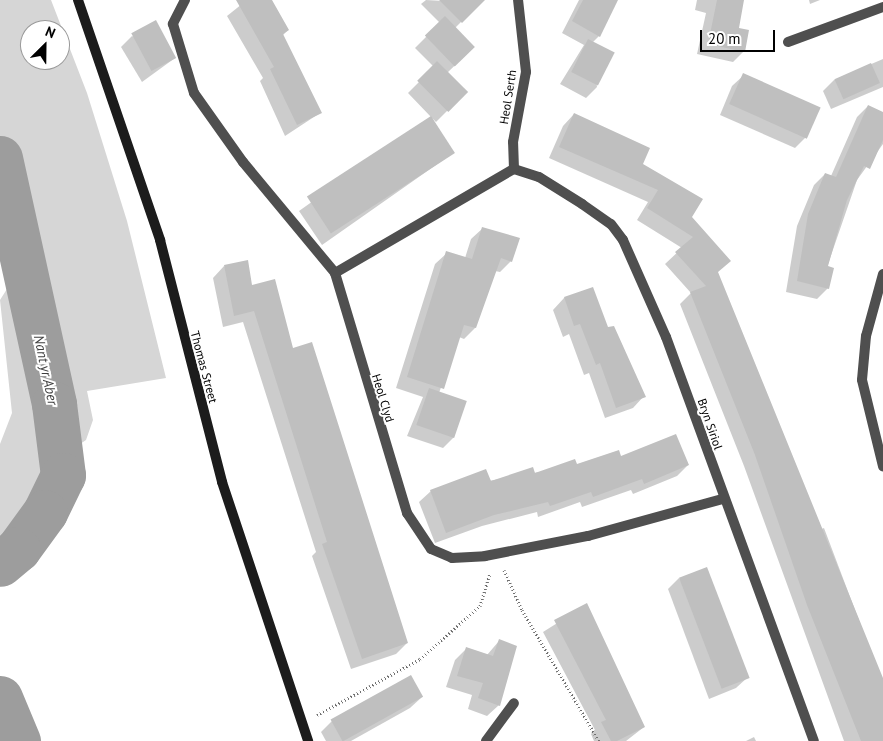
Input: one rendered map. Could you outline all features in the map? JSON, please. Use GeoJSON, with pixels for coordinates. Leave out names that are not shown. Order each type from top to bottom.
{"type":"FeatureCollection","features":[{"type":"Feature","properties":{"kind":"main road","name":"Thomas Street"},"geometry":{"type":"LineString","coordinates":[[78,0],[160,240],[222,482],[308,741]]}},
{"type":"Feature","properties":{"kind":"street","name":"Heol Clyd"},"geometry":{"type":"LineString","coordinates":[[185,0],[173,24],[203,110],[335,274],[412,525],[441,555],[464,559],[588,536],[722,499]]}},
{"type":"Feature","properties":{"kind":"street","name":"Heol Serth"},"geometry":{"type":"LineString","coordinates":[[514,169],[513,142],[526,72],[518,0]]}},
{"type":"Feature","properties":{"kind":"street"},"geometry":{"type":"LineString","coordinates":[[788,42],[883,7]]}},
{"type":"Feature","properties":{"kind":"street"},"geometry":{"type":"LineString","coordinates":[[335,274],[514,169]]}},
{"type":"Feature","properties":{"kind":"street","name":"Bryn Siriol"},"geometry":{"type":"LineString","coordinates":[[514,169],[539,177],[582,204],[611,224],[623,240],[666,337],[722,499],[814,741]]}},
{"type":"Feature","properties":{"kind":"street"},"geometry":{"type":"LineString","coordinates":[[883,274],[866,336],[862,380],[883,466]]}},
{"type":"Feature","properties":{"kind":"street"},"geometry":{"type":"LineString","coordinates":[[486,741],[514,703]]}},
{"type":"Feature","properties":{"kind":"path"},"geometry":{"type":"LineString","coordinates":[[302,724],[420,659],[480,606],[497,554]]}},
{"type":"Feature","properties":{"kind":"path"},"geometry":{"type":"LineString","coordinates":[[497,554],[522,610],[599,741]]}},
{"type":"Feature","properties":{"kind":"shaded area"},"geometry":{"type":"Polygon","coordinates":[[[0,0],[51,0],[59,20],[20,20],[20,70],[70,70],[70,49],[87,93],[127,221],[166,378],[87,391],[93,420],[86,440],[61,457],[63,475],[45,512],[18,549],[0,564],[0,444],[12,413],[0,300],[24,262],[0,158],[0,0]]]}},
{"type":"Feature","properties":{"kind":"shaded area"},"geometry":{"type":"Polygon","coordinates":[[[0,698],[15,729],[18,741],[0,741],[0,698]]]}},
{"type":"Feature","properties":{"kind":"building"},"geometry":{"type":"Polygon","coordinates":[[[236,0],[272,0],[289,30],[283,34],[322,113],[297,125],[270,69],[274,67],[236,0]]]}},
{"type":"Feature","properties":{"kind":"building"},"geometry":{"type":"Polygon","coordinates":[[[439,0],[485,0],[462,23],[439,0]]]}},
{"type":"Feature","properties":{"kind":"building"},"geometry":{"type":"Polygon","coordinates":[[[583,0],[618,0],[600,37],[572,21],[583,0]]]}},
{"type":"Feature","properties":{"kind":"building"},"geometry":{"type":"Polygon","coordinates":[[[717,0],[744,0],[739,28],[749,30],[745,52],[708,44],[717,0]]]}},
{"type":"Feature","properties":{"kind":"building"},"geometry":{"type":"Polygon","coordinates":[[[445,16],[475,47],[455,66],[425,35],[445,16]]]}},
{"type":"Feature","properties":{"kind":"building"},"geometry":{"type":"Polygon","coordinates":[[[156,20],[176,58],[151,71],[131,33],[156,20]]]}},
{"type":"Feature","properties":{"kind":"building"},"geometry":{"type":"Polygon","coordinates":[[[588,39],[615,53],[598,86],[571,72],[588,39]]]}},
{"type":"Feature","properties":{"kind":"building"},"geometry":{"type":"Polygon","coordinates":[[[437,61],[468,92],[448,112],[417,81],[437,61]]]}},
{"type":"Feature","properties":{"kind":"building"},"geometry":{"type":"Polygon","coordinates":[[[871,63],[880,83],[843,99],[834,79],[871,63]]]}},
{"type":"Feature","properties":{"kind":"building"},"geometry":{"type":"Polygon","coordinates":[[[743,73],[821,108],[807,139],[729,104],[743,73]]]}},
{"type":"Feature","properties":{"kind":"building"},"geometry":{"type":"Polygon","coordinates":[[[868,105],[883,112],[883,140],[870,169],[864,166],[847,200],[828,266],[834,268],[829,289],[797,281],[808,214],[825,173],[836,177],[868,105]]]}},
{"type":"Feature","properties":{"kind":"building"},"geometry":{"type":"Polygon","coordinates":[[[574,113],[650,148],[643,164],[703,199],[692,217],[731,261],[718,272],[883,678],[883,741],[861,741],[807,605],[755,455],[690,292],[706,286],[675,252],[693,237],[647,208],[658,190],[559,147],[574,113]]]}},
{"type":"Feature","properties":{"kind":"building"},"geometry":{"type":"Polygon","coordinates":[[[431,116],[455,153],[331,234],[307,197],[431,116]]]}},
{"type":"Feature","properties":{"kind":"building"},"geometry":{"type":"Polygon","coordinates":[[[482,227],[520,238],[512,262],[501,258],[476,328],[464,325],[444,389],[407,377],[446,251],[472,259],[482,227]]]}},
{"type":"Feature","properties":{"kind":"building"},"geometry":{"type":"Polygon","coordinates":[[[248,260],[252,285],[275,279],[293,348],[312,342],[408,643],[362,659],[322,544],[327,542],[254,311],[234,316],[224,265],[248,260]]]}},
{"type":"Feature","properties":{"kind":"building"},"geometry":{"type":"Polygon","coordinates":[[[593,287],[608,327],[614,326],[646,397],[616,408],[600,363],[596,365],[580,324],[574,326],[564,297],[593,287]]]}},
{"type":"Feature","properties":{"kind":"building"},"geometry":{"type":"Polygon","coordinates":[[[429,388],[467,401],[454,438],[416,425],[429,388]]]}},
{"type":"Feature","properties":{"kind":"building"},"geometry":{"type":"Polygon","coordinates":[[[676,434],[689,465],[644,484],[642,479],[593,497],[591,492],[550,506],[548,502],[494,515],[446,533],[430,490],[486,469],[491,481],[533,467],[535,473],[575,459],[577,464],[619,450],[621,456],[676,434]]]}},
{"type":"Feature","properties":{"kind":"building"},"geometry":{"type":"Polygon","coordinates":[[[707,567],[750,678],[722,689],[679,578],[707,567]]]}},
{"type":"Feature","properties":{"kind":"building"},"geometry":{"type":"Polygon","coordinates":[[[587,603],[645,727],[617,741],[611,741],[601,722],[606,720],[554,620],[587,603]]]}},
{"type":"Feature","properties":{"kind":"building"},"geometry":{"type":"Polygon","coordinates":[[[499,639],[517,646],[500,706],[478,698],[483,683],[457,676],[466,647],[493,656],[499,639]]]}},
{"type":"Feature","properties":{"kind":"building"},"geometry":{"type":"Polygon","coordinates":[[[411,675],[423,697],[343,741],[331,720],[411,675]]]}},
{"type":"Feature","properties":{"kind":"waterway","name":"Nant yr Aber"},"geometry":{"type":"LineString","coordinates":[[0,158],[54,404],[63,475],[45,512],[18,549],[0,564]]}},
{"type":"Feature","properties":{"kind":"waterway","name":"Nant yr Aber"},"geometry":{"type":"LineString","coordinates":[[0,698],[18,741]]}}]}
